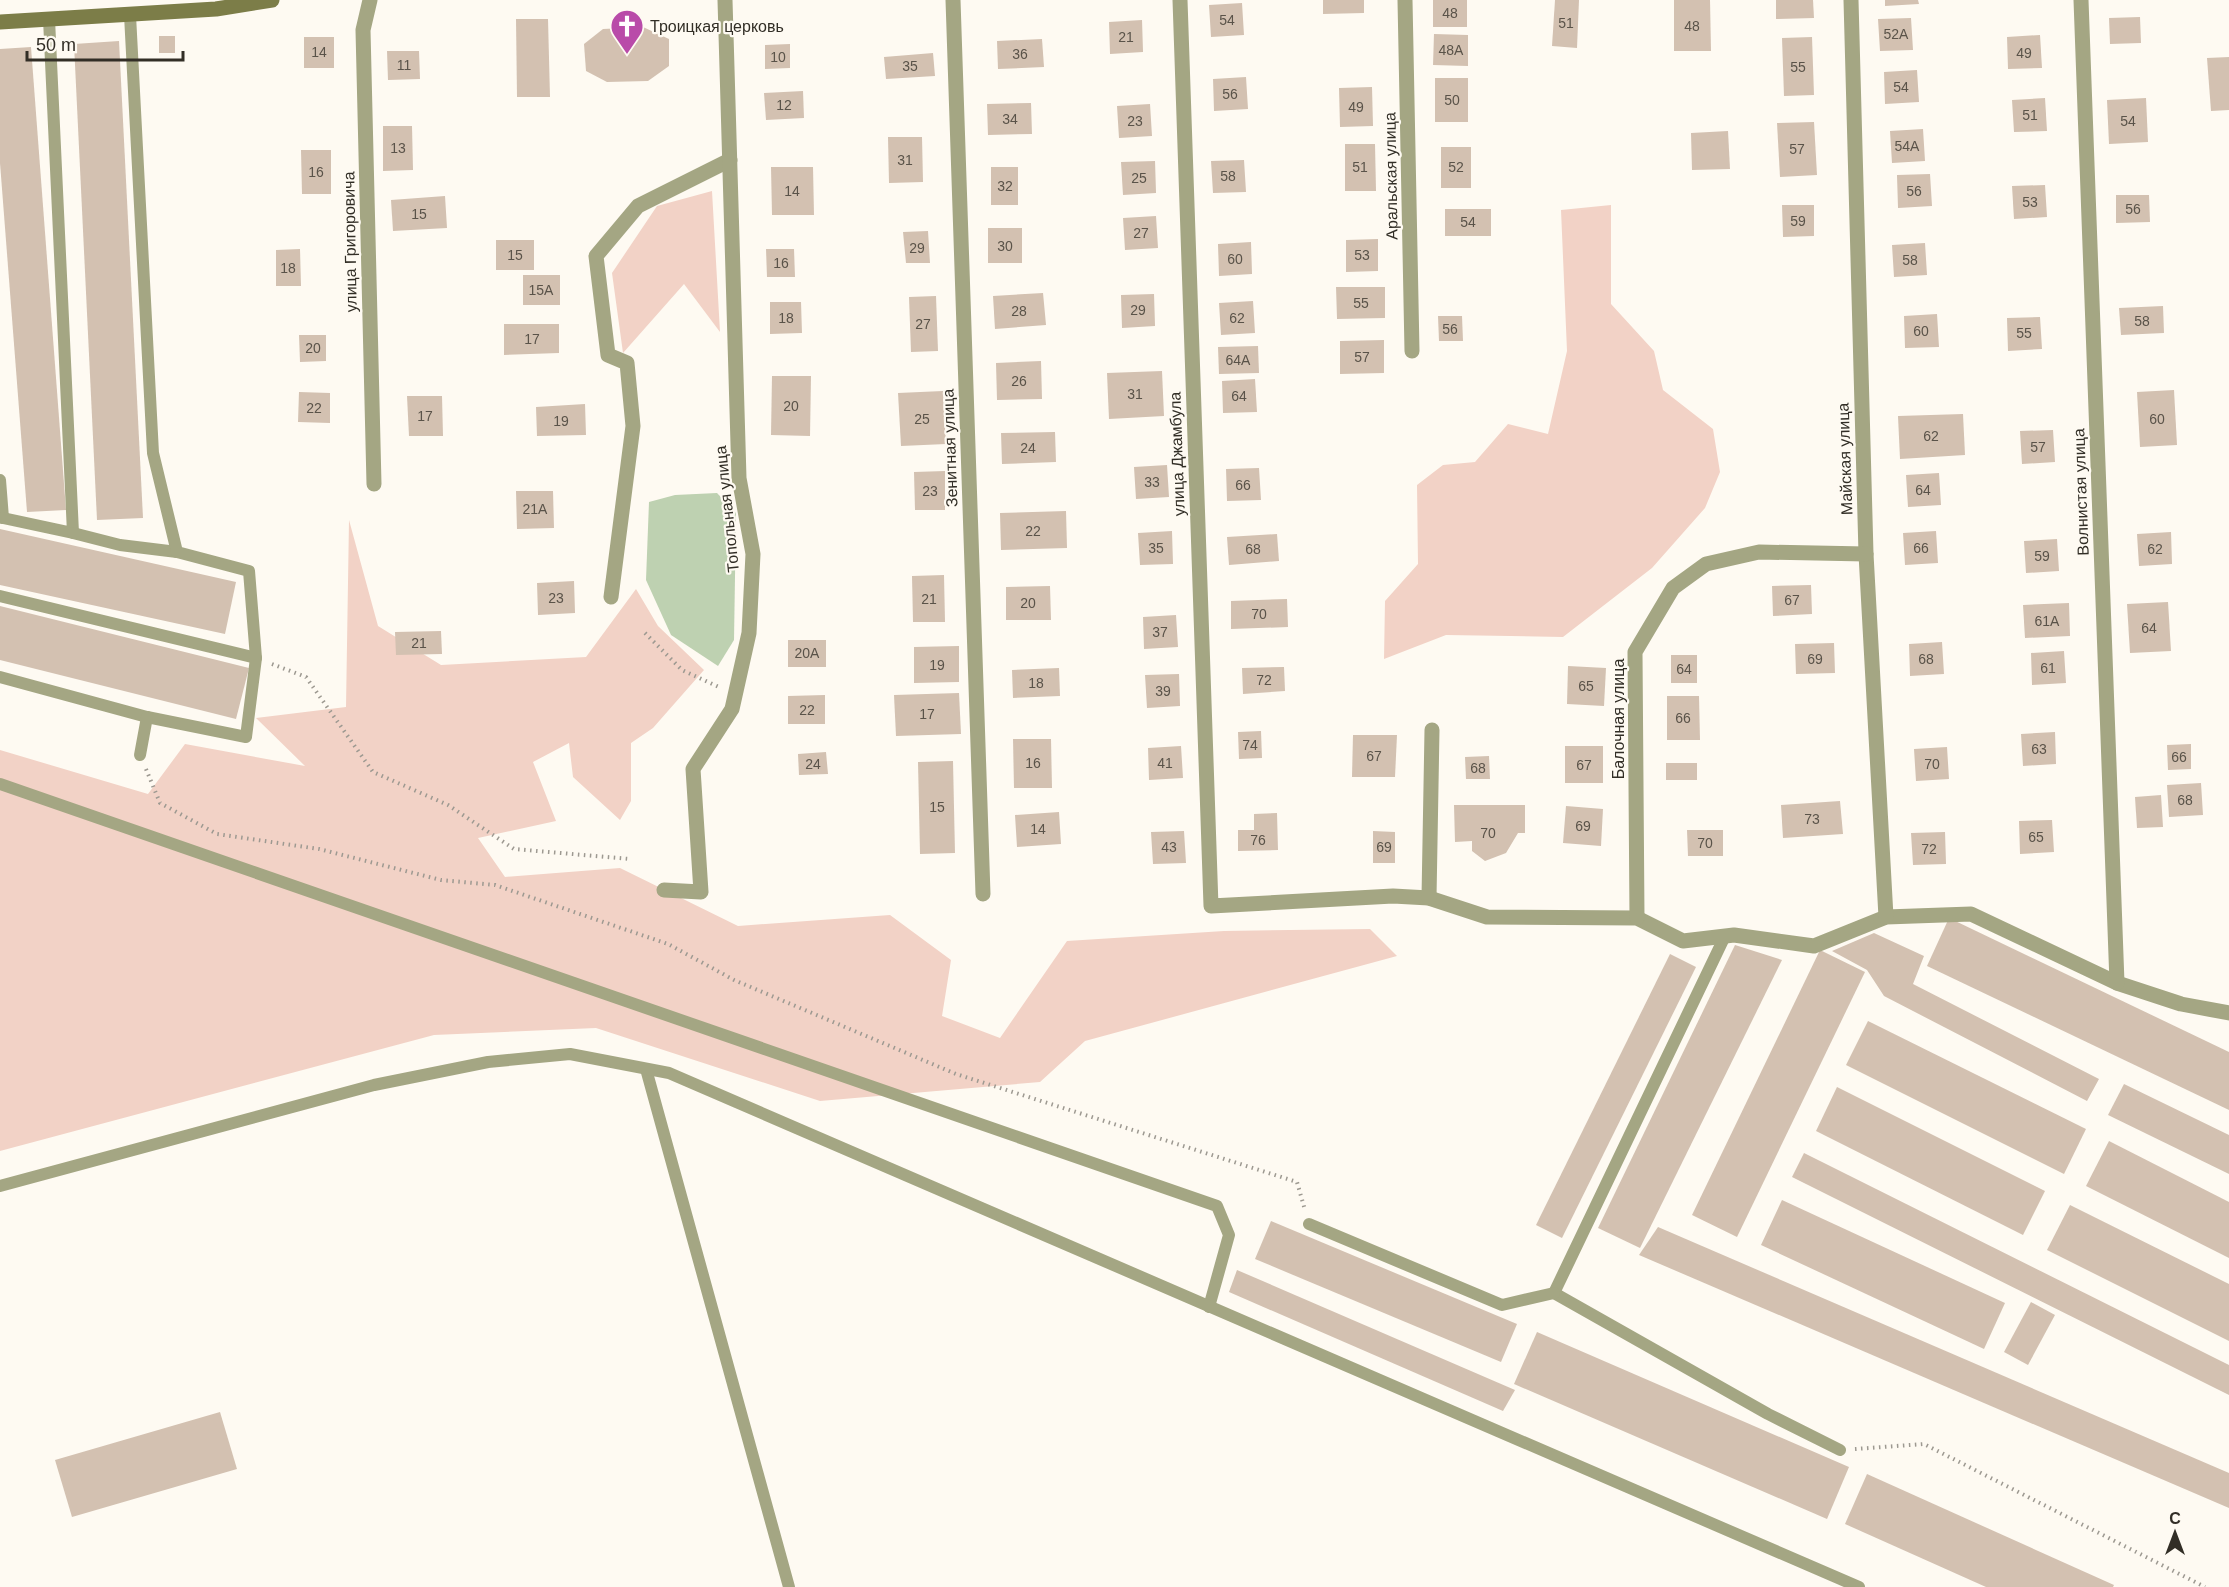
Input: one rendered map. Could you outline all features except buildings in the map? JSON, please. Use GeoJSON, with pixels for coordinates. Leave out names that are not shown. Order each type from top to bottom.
{"type":"FeatureCollection","features":[{"type":"Feature","properties":{"kind":"street"},"geometry":{"type":"LineString","coordinates":[[0,22],[216,9],[272,0]]}},
{"type":"Feature","properties":{"kind":"street","name":"улица Григоровича"},"geometry":{"type":"LineString","coordinates":[[370,0],[363,30],[374,484]]}},
{"type":"Feature","properties":{"kind":"street","name":"Топольная улица"},"geometry":{"type":"LineString","coordinates":[[664,890],[701,892],[693,769],[732,709],[749,633],[753,554],[739,478],[725,0]]}},
{"type":"Feature","properties":{"kind":"street","name":"Зенитная улица"},"geometry":{"type":"LineString","coordinates":[[953,0],[983,894]]}},
{"type":"Feature","properties":{"kind":"street","name":"улица Джамбула"},"geometry":{"type":"LineString","coordinates":[[1180,0],[1211,906],[1393,896],[1429,898]]}},
{"type":"Feature","properties":{"kind":"street","name":"Аральская улица"},"geometry":{"type":"LineString","coordinates":[[1405,0],[1412,351]]}},
{"type":"Feature","properties":{"kind":"street","name":"Майская улица"},"geometry":{"type":"LineString","coordinates":[[1851,0],[1866,554],[1886,917]]}},
{"type":"Feature","properties":{"kind":"street","name":"Волнистая улица"},"geometry":{"type":"LineString","coordinates":[[2081,0],[2118,983]]}},
{"type":"Feature","properties":{"kind":"street"},"geometry":{"type":"LineString","coordinates":[[611,597],[633,426],[627,363],[608,355],[596,256],[638,206],[730,160]]}},
{"type":"Feature","properties":{"kind":"street","name":"Балочная улица"},"geometry":{"type":"LineString","coordinates":[[1637,918],[1635,652],[1673,588],[1706,564],[1759,552],[1866,554]]}},
{"type":"Feature","properties":{"kind":"street"},"geometry":{"type":"LineString","coordinates":[[1432,730],[1429,898],[1487,917],[1637,918],[1683,941],[1725,936],[1814,946],[1886,917],[1971,914],[2118,983],[2181,1005],[2229,1013]]}},
{"type":"Feature","properties":{"kind":"lane"},"geometry":{"type":"LineString","coordinates":[[130,15],[153,453],[177,552]]}},
{"type":"Feature","properties":{"kind":"lane"},"geometry":{"type":"LineString","coordinates":[[49,19],[73,533]]}},
{"type":"Feature","properties":{"kind":"lane"},"geometry":{"type":"LineString","coordinates":[[0,480],[1,517],[120,545],[177,552],[249,570],[256,658],[246,737],[147,717],[0,677]]}},
{"type":"Feature","properties":{"kind":"lane"},"geometry":{"type":"LineString","coordinates":[[0,596],[256,658]]}},
{"type":"Feature","properties":{"kind":"lane"},"geometry":{"type":"LineString","coordinates":[[140,755],[147,717]]}},
{"type":"Feature","properties":{"kind":"lane"},"geometry":{"type":"LineString","coordinates":[[0,784],[1217,1206],[1229,1235],[1209,1307]]}},
{"type":"Feature","properties":{"kind":"lane"},"geometry":{"type":"LineString","coordinates":[[1554,1293],[1725,936]]}},
{"type":"Feature","properties":{"kind":"lane"},"geometry":{"type":"LineString","coordinates":[[0,1186],[374,1085],[488,1062],[570,1054],[669,1073],[1859,1587]]}},
{"type":"Feature","properties":{"kind":"lane"},"geometry":{"type":"LineString","coordinates":[[646,1069],[789,1587]]}},
{"type":"Feature","properties":{"kind":"lane"},"geometry":{"type":"LineString","coordinates":[[1309,1224],[1502,1305],[1554,1293],[1768,1414],[1840,1450]]}},
{"type":"Feature","properties":{"kind":"path"},"geometry":{"type":"LineString","coordinates":[[645,633],[682,670],[736,694]]}},
{"type":"Feature","properties":{"kind":"path"},"geometry":{"type":"LineString","coordinates":[[256,658],[306,677],[373,772],[448,806],[514,849],[630,860]]}},
{"type":"Feature","properties":{"kind":"path"},"geometry":{"type":"LineString","coordinates":[[140,755],[160,803],[217,834],[319,849],[441,880],[495,885],[668,944],[734,980],[956,1074],[1297,1182],[1309,1224]]}},
{"type":"Feature","properties":{"kind":"path"},"geometry":{"type":"LineString","coordinates":[[1840,1450],[1924,1444],[2205,1587]]}},
{"type":"Feature","properties":{"kind":"shaded area"},"geometry":{"type":"Polygon","coordinates":[[[712,191],[720,332],[684,284],[623,353],[612,273],[657,206],[712,191]]]}},
{"type":"Feature","properties":{"kind":"shaded area"},"geometry":{"type":"Polygon","coordinates":[[[1611,205],[1611,304],[1654,351],[1663,390],[1713,429],[1720,472],[1705,508],[1652,568],[1563,637],[1446,635],[1384,659],[1385,601],[1418,564],[1417,485],[1443,465],[1475,462],[1508,424],[1548,434],[1567,351],[1561,210],[1611,205]]]}},
{"type":"Feature","properties":{"kind":"shaded area"},"geometry":{"type":"Polygon","coordinates":[[[717,493],[736,513],[734,640],[718,666],[671,635],[646,580],[649,502],[675,495],[717,493]]]}},
{"type":"Feature","properties":{"kind":"shaded area"},"geometry":{"type":"Polygon","coordinates":[[[349,520],[378,626],[441,665],[586,657],[636,589],[658,626],[704,670],[653,728],[631,743],[631,801],[620,820],[573,777],[569,743],[533,762],[556,821],[478,838],[505,877],[620,868],[738,926],[890,915],[951,960],[942,1016],[1000,1038],[1067,941],[1224,931],[1370,929],[1397,956],[1085,1041],[1040,1082],[820,1101],[596,1028],[434,1035],[0,1151],[0,750],[148,794],[185,744],[305,766],[256,718],[346,707],[349,520]]]}},
{"type":"Feature","properties":{"kind":"place","name":"Троицкая церковь"},"geometry":{"type":"Point","coordinates":[627,55]}}]}
